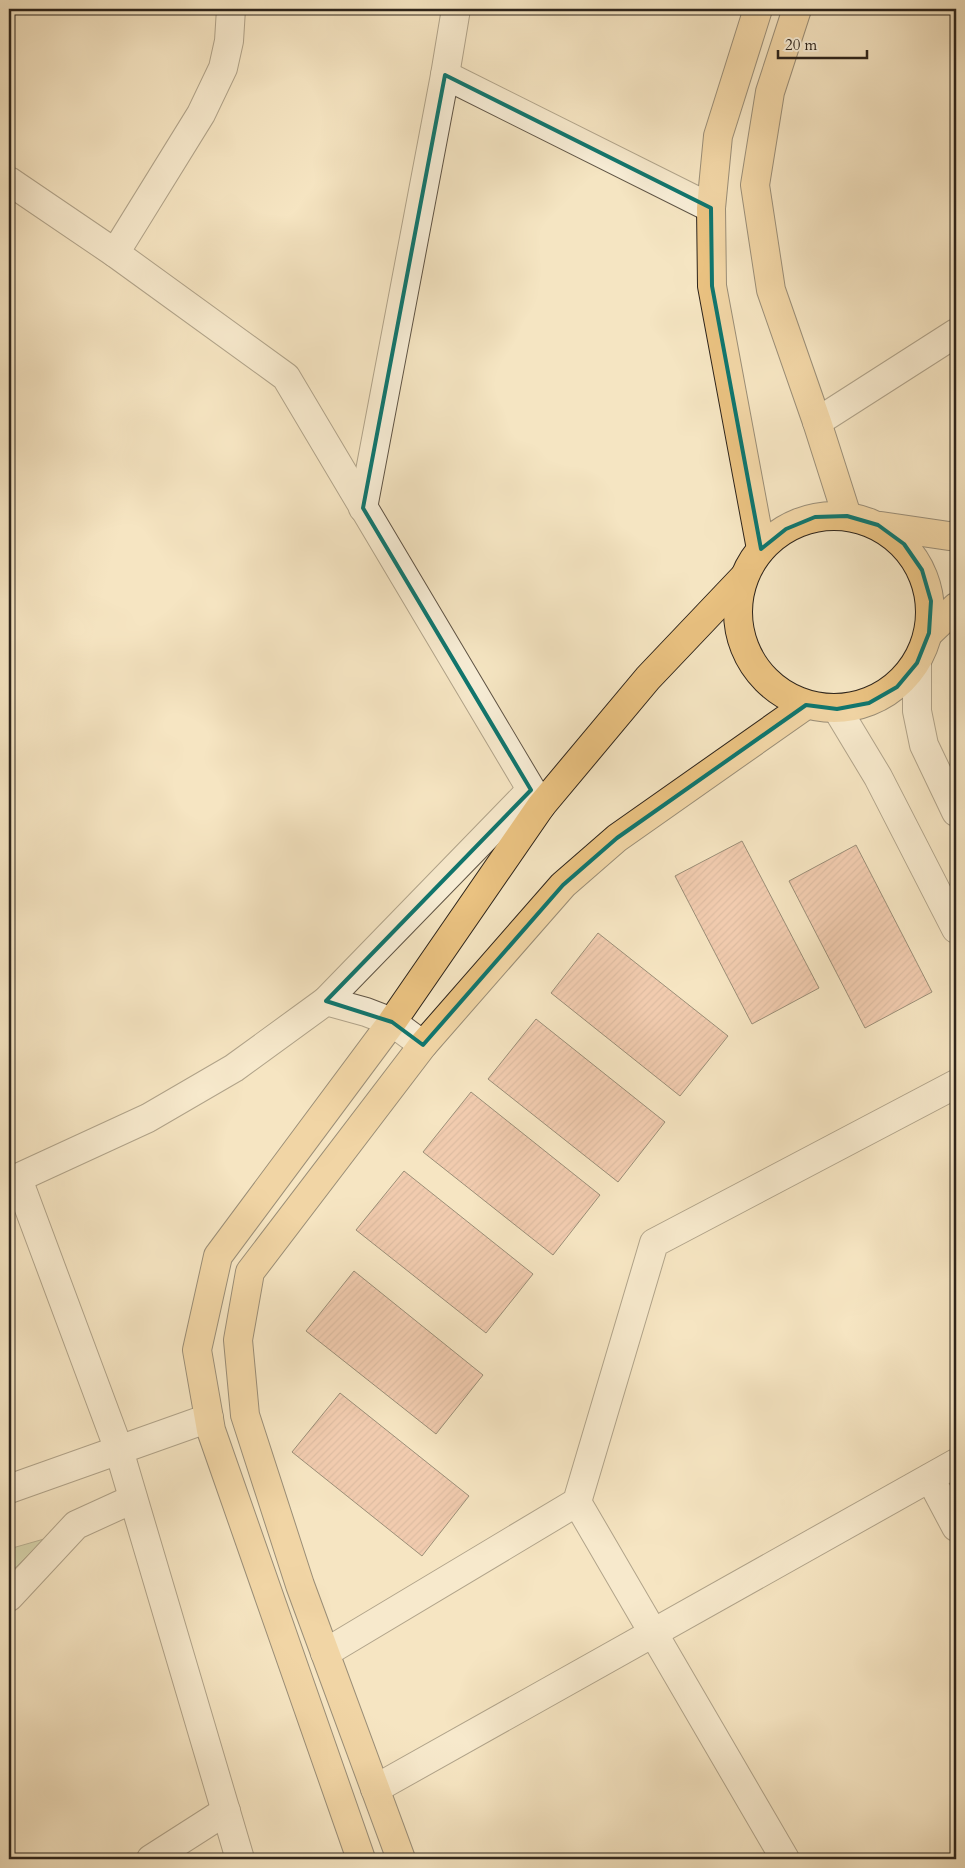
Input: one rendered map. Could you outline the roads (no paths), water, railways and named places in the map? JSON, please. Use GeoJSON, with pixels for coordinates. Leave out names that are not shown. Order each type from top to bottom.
{"type":"FeatureCollection","features":[{"type":"Feature","properties":{"kind":"main road"},"geometry":{"type":"LineString","coordinates":[[758,9],[718,136],[711,208],[712,286],[761,549]]}},
{"type":"Feature","properties":{"kind":"main road"},"geometry":{"type":"LineString","coordinates":[[797,9],[770,92],[755,185],[770,290],[817,422],[847,516]]}},
{"type":"Feature","properties":{"kind":"main road"},"geometry":{"type":"LineString","coordinates":[[361,1859],[277,1622],[209,1418],[197,1350],[218,1256],[392,1022],[536,798],[744,577],[761,549],[786,529],[815,517],[847,516],[878,525],[949,536],[956,535]]}},
{"type":"Feature","properties":{"kind":"main road"},"geometry":{"type":"LineString","coordinates":[[744,577],[737,608],[741,640],[755,668],[777,691],[806,705],[837,710],[869,703],[896,687],[917,663],[929,633],[931,601],[922,570],[904,544],[878,525]]}},
{"type":"Feature","properties":{"kind":"main road"},"geometry":{"type":"LineString","coordinates":[[929,633],[956,607]]}},
{"type":"Feature","properties":{"kind":"main road"},"geometry":{"type":"LineString","coordinates":[[401,1859],[300,1585],[245,1415],[238,1340],[250,1272],[423,1045],[563,885],[617,838],[806,705]]}},
{"type":"Feature","properties":{"kind":"street"},"geometry":{"type":"LineString","coordinates":[[115,253],[205,106],[223,68],[229,41],[231,9]]}},
{"type":"Feature","properties":{"kind":"street"},"geometry":{"type":"LineString","coordinates":[[363,508],[456,9]]}},
{"type":"Feature","properties":{"kind":"street"},"geometry":{"type":"LineString","coordinates":[[445,75],[711,208]]}},
{"type":"Feature","properties":{"kind":"street"},"geometry":{"type":"LineString","coordinates":[[9,181],[115,253],[286,377],[536,798],[326,1001],[234,1068],[148,1118],[13,1180],[118,1450],[226,1811],[236,1857]]}},
{"type":"Feature","properties":{"kind":"street"},"geometry":{"type":"LineString","coordinates":[[817,422],[956,333]]}},
{"type":"Feature","properties":{"kind":"street"},"geometry":{"type":"LineString","coordinates":[[917,663],[917,711],[924,745],[956,812]]}},
{"type":"Feature","properties":{"kind":"street"},"geometry":{"type":"LineString","coordinates":[[837,710],[878,777],[956,929]]}},
{"type":"Feature","properties":{"kind":"street"},"geometry":{"type":"LineString","coordinates":[[326,1001],[366,1012],[392,1022],[423,1045]]}},
{"type":"Feature","properties":{"kind":"street"},"geometry":{"type":"LineString","coordinates":[[325,1653],[577,1502],[654,1243],[956,1084]]}},
{"type":"Feature","properties":{"kind":"street"},"geometry":{"type":"LineString","coordinates":[[9,1489],[209,1418]]}},
{"type":"Feature","properties":{"kind":"street"},"geometry":{"type":"LineString","coordinates":[[375,1789],[956,1463]]}},
{"type":"Feature","properties":{"kind":"street"},"geometry":{"type":"LineString","coordinates":[[930,1478],[956,1527]]}},
{"type":"Feature","properties":{"kind":"street"},"geometry":{"type":"LineString","coordinates":[[9,1598],[76,1525],[133,1500]]}},
{"type":"Feature","properties":{"kind":"street"},"geometry":{"type":"LineString","coordinates":[[577,1502],[785,1859]]}},
{"type":"Feature","properties":{"kind":"street"},"geometry":{"type":"LineString","coordinates":[[152,1859],[226,1811]]}}]}
